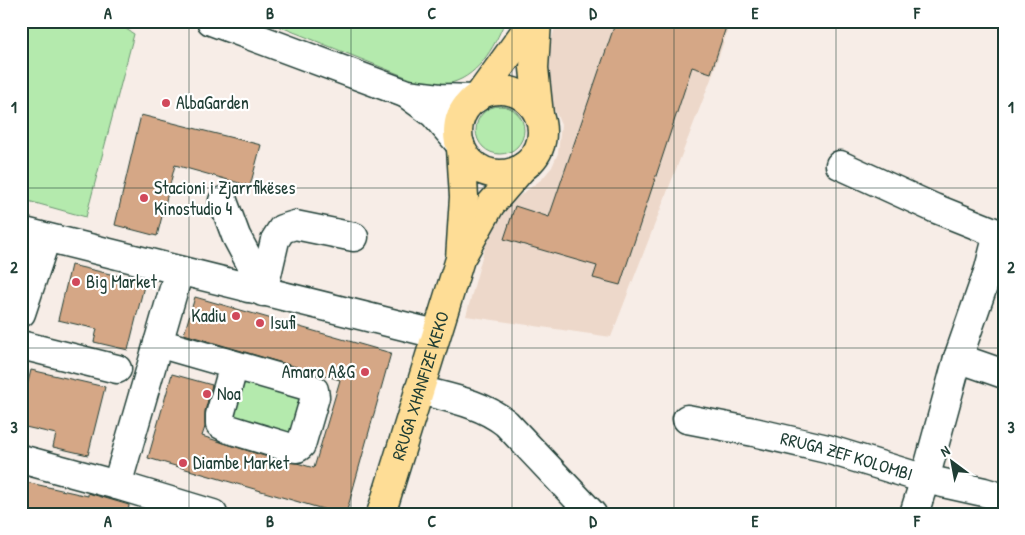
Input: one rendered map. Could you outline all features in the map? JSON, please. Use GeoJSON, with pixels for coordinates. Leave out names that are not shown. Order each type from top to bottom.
{"type":"FeatureCollection","features":[{"type":"Feature","properties":{"kind":"main road"},"geometry":{"type":"LineString","coordinates":[[531,21],[477,98],[466,108],[460,119],[458,131],[461,146],[468,159],[477,168],[488,173],[512,173],[524,168],[539,150],[542,126],[534,68],[537,21]]}},
{"type":"Feature","properties":{"kind":"main road"},"geometry":{"type":"LineString","coordinates":[[477,98],[488,92],[500,90],[512,92],[523,97],[539,115]]}},
{"type":"Feature","properties":{"kind":"main road","name":"RRUGA XHANFIZE KEKO"},"geometry":{"type":"LineString","coordinates":[[460,259],[464,197],[461,146]]}},
{"type":"Feature","properties":{"kind":"main road","name":"RRUGA XHANFIZE KEKO"},"geometry":{"type":"LineString","coordinates":[[381,514],[460,259],[491,204],[524,168]]}},
{"type":"Feature","properties":{"kind":"street"},"geometry":{"type":"LineString","coordinates":[[211,21],[406,94],[440,98],[477,98]]}},
{"type":"Feature","properties":{"kind":"street"},"geometry":{"type":"LineString","coordinates":[[406,94],[434,114],[461,146]]}},
{"type":"Feature","properties":{"kind":"street"},"geometry":{"type":"LineString","coordinates":[[840,165],[934,208],[1001,235],[958,358],[914,514]]}},
{"type":"Feature","properties":{"kind":"street"},"geometry":{"type":"LineString","coordinates":[[223,201],[236,236],[254,268],[256,290]]}},
{"type":"Feature","properties":{"kind":"street"},"geometry":{"type":"LineString","coordinates":[[256,290],[275,240],[282,228],[295,225],[354,237]]}},
{"type":"Feature","properties":{"kind":"street"},"geometry":{"type":"LineString","coordinates":[[21,313],[34,235],[436,334]]}},
{"type":"Feature","properties":{"kind":"street"},"geometry":{"type":"LineString","coordinates":[[117,485],[180,271]]}},
{"type":"Feature","properties":{"kind":"street"},"geometry":{"type":"LineString","coordinates":[[158,343],[234,365]]}},
{"type":"Feature","properties":{"kind":"street"},"geometry":{"type":"LineString","coordinates":[[21,345],[117,369]]}},
{"type":"Feature","properties":{"kind":"street"},"geometry":{"type":"LineString","coordinates":[[958,358],[1004,374]]}},
{"type":"Feature","properties":{"kind":"street"},"geometry":{"type":"LineString","coordinates":[[419,390],[477,406],[495,414],[506,423],[592,514]]}},
{"type":"Feature","properties":{"kind":"street","name":"RRUGA ZEF KOLOMBI"},"geometry":{"type":"LineString","coordinates":[[687,419],[827,449],[925,479],[1004,498]]}},
{"type":"Feature","properties":{"kind":"street"},"geometry":{"type":"LineString","coordinates":[[21,459],[213,514]]}},
{"type":"Feature","properties":{"kind":"shaded area"},"geometry":{"type":"Polygon","coordinates":[[[557,21],[731,21],[711,79],[611,337],[466,316],[489,231],[506,206],[542,179],[552,167],[558,153],[561,125],[546,90],[544,64],[557,21]]]}},
{"type":"Feature","properties":{"kind":"green space"},"geometry":{"type":"Polygon","coordinates":[[[21,21],[120,21],[126,29],[134,34],[86,217],[21,199],[21,21]]]}},
{"type":"Feature","properties":{"kind":"green space"},"geometry":{"type":"Polygon","coordinates":[[[266,21],[505,21],[490,51],[483,61],[467,76],[446,84],[426,85],[266,21]]]}},
{"type":"Feature","properties":{"kind":"green space"},"geometry":{"type":"Polygon","coordinates":[[[495,106],[505,106],[517,113],[524,125],[524,135],[517,147],[505,154],[495,154],[487,150],[480,143],[476,135],[476,125],[480,117],[487,110],[495,106]]]}},
{"type":"Feature","properties":{"kind":"green space"},"geometry":{"type":"Polygon","coordinates":[[[237,380],[303,390],[291,439],[231,422],[237,380]]]}},
{"type":"Feature","properties":{"kind":"building"},"geometry":{"type":"Polygon","coordinates":[[[616,21],[635,21],[650,27],[652,21],[728,21],[711,73],[692,67],[620,285],[593,278],[597,266],[504,239],[515,206],[549,217],[616,21]]]}},
{"type":"Feature","properties":{"kind":"building","name":"Stacioni i Zjarrfikëses Kinostudio 4"},"geometry":{"type":"Polygon","coordinates":[[[141,115],[261,145],[250,186],[175,165],[157,236],[115,225],[141,115]]]}},
{"type":"Feature","properties":{"kind":"building"},"geometry":{"type":"Polygon","coordinates":[[[71,265],[145,282],[128,350],[94,342],[97,329],[58,320],[71,265]]]}},
{"type":"Feature","properties":{"kind":"building"},"geometry":{"type":"Polygon","coordinates":[[[195,297],[391,353],[346,514],[340,514],[148,458],[172,374],[212,385],[205,411],[205,427],[202,436],[283,462],[297,463],[314,468],[340,380],[184,334],[195,297]]]}},
{"type":"Feature","properties":{"kind":"building"},"geometry":{"type":"Polygon","coordinates":[[[31,370],[105,387],[88,455],[53,447],[56,434],[21,426],[21,410],[31,370]]]}},
{"type":"Feature","properties":{"kind":"building"},"geometry":{"type":"Polygon","coordinates":[[[21,481],[88,496],[88,493],[129,505],[128,514],[21,514],[21,481]]]}},
{"type":"Feature","properties":{"kind":"place","name":"AlbaGarden"},"geometry":{"type":"Point","coordinates":[166,103]}},
{"type":"Feature","properties":{"kind":"place","name":"Stacioni i Zjarrfikëses Kinostudio 4"},"geometry":{"type":"Point","coordinates":[144,198]}},
{"type":"Feature","properties":{"kind":"place","name":"Big Market"},"geometry":{"type":"Point","coordinates":[76,282]}},
{"type":"Feature","properties":{"kind":"place","name":"Kadiu"},"geometry":{"type":"Point","coordinates":[236,316]}},
{"type":"Feature","properties":{"kind":"place","name":"Isufi"},"geometry":{"type":"Point","coordinates":[260,323]}},
{"type":"Feature","properties":{"kind":"place","name":"Amaro A&G"},"geometry":{"type":"Point","coordinates":[365,372]}},
{"type":"Feature","properties":{"kind":"place","name":"Noa"},"geometry":{"type":"Point","coordinates":[207,394]}},
{"type":"Feature","properties":{"kind":"place","name":"Diambe Market"},"geometry":{"type":"Point","coordinates":[183,463]}}]}
